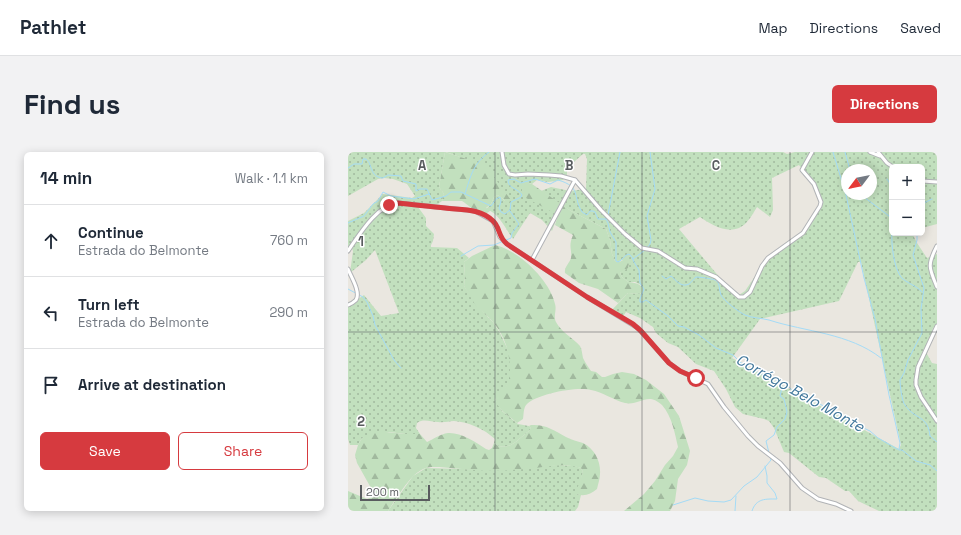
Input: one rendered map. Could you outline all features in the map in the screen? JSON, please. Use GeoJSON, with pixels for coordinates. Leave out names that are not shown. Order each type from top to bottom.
{"type":"FeatureCollection","features":[{"type":"Feature","properties":{"kind":"street"},"geometry":{"type":"LineString","coordinates":[[502,152],[505,169],[512,175],[549,175],[561,176],[575,180],[624,234],[642,248],[658,251],[685,268],[697,269],[716,277],[739,297],[744,297],[750,292],[766,260],[803,233],[820,206],[821,202],[814,184],[802,170],[812,152]]}},
{"type":"Feature","properties":{"kind":"street"},"geometry":{"type":"LineString","coordinates":[[870,152],[882,157]]}},
{"type":"Feature","properties":{"kind":"street"},"geometry":{"type":"LineString","coordinates":[[878,152],[889,164]]}},
{"type":"Feature","properties":{"kind":"street"},"geometry":{"type":"LineString","coordinates":[[532,260],[575,180]]}},
{"type":"Feature","properties":{"kind":"street"},"geometry":{"type":"LineString","coordinates":[[925,180],[937,182]]}},
{"type":"Feature","properties":{"kind":"street"},"geometry":{"type":"LineString","coordinates":[[348,251],[368,222],[389,205],[398,203],[464,209],[482,214],[495,223],[503,241],[587,297],[638,328],[669,363],[680,371],[708,384],[724,407],[748,436],[780,464],[802,488],[818,498],[851,511]]}},
{"type":"Feature","properties":{"kind":"street"},"geometry":{"type":"LineString","coordinates":[[937,246],[931,258],[930,266],[937,287]]}},
{"type":"Feature","properties":{"kind":"street"},"geometry":{"type":"LineString","coordinates":[[348,269],[357,296],[355,300],[348,305]]}},
{"type":"Feature","properties":{"kind":"street"},"geometry":{"type":"LineString","coordinates":[[937,326],[918,367],[916,380],[921,397],[937,421]]}},
{"type":"Feature","properties":{"kind":"green space"},"geometry":{"type":"Polygon","coordinates":[[[348,152],[445,152],[439,187],[444,194],[442,201],[438,204],[418,207],[426,218],[426,226],[434,234],[431,247],[457,248],[469,258],[464,262],[464,286],[478,307],[493,322],[508,350],[510,360],[510,380],[503,392],[495,399],[502,411],[518,424],[529,426],[531,428],[513,444],[504,447],[499,446],[494,443],[495,439],[486,432],[465,423],[425,420],[417,423],[416,428],[420,434],[389,432],[362,438],[358,445],[350,445],[348,439],[348,306],[364,295],[381,316],[399,313],[375,250],[366,260],[350,273],[353,251],[351,246],[348,247],[348,221],[364,213],[383,194],[412,198],[415,196],[407,184],[393,179],[384,178],[378,179],[348,196],[348,152]]]}},
{"type":"Feature","properties":{"kind":"green space"},"geometry":{"type":"Polygon","coordinates":[[[445,152],[485,165],[511,200],[508,203],[498,195],[494,197],[491,204],[486,208],[491,210],[484,214],[476,211],[462,201],[442,201],[444,194],[439,187],[445,152]]]}},
{"type":"Feature","properties":{"kind":"green space"},"geometry":{"type":"Polygon","coordinates":[[[446,152],[783,152],[787,154],[795,152],[937,152],[937,224],[925,227],[925,164],[889,164],[889,236],[914,236],[927,258],[937,254],[937,325],[933,328],[927,354],[932,363],[937,364],[937,511],[879,511],[858,501],[849,491],[845,491],[826,478],[819,477],[789,453],[784,452],[774,428],[769,421],[743,414],[735,407],[726,389],[714,371],[696,364],[678,347],[668,343],[656,333],[653,327],[640,318],[626,312],[622,318],[611,311],[628,293],[641,294],[641,285],[635,282],[628,282],[622,277],[620,273],[629,266],[622,260],[619,262],[615,261],[606,229],[571,211],[541,191],[551,187],[570,191],[586,189],[587,159],[585,154],[583,154],[567,168],[567,175],[563,180],[548,182],[537,180],[532,184],[529,183],[558,215],[552,231],[542,220],[530,213],[513,239],[498,217],[486,209],[491,204],[494,197],[498,195],[505,201],[485,166],[446,152]],[[799,165],[772,178],[773,210],[770,217],[757,207],[746,223],[735,229],[729,230],[717,227],[700,217],[679,229],[731,291],[739,295],[745,291],[767,261],[802,234],[821,203],[812,183],[799,165]],[[858,262],[839,301],[760,319],[732,358],[899,449],[901,445],[861,262],[858,262]]]}},
{"type":"Feature","properties":{"kind":"green space"},"geometry":{"type":"Polygon","coordinates":[[[527,183],[532,184],[571,211],[606,229],[615,261],[619,262],[626,259],[629,263],[628,268],[620,273],[622,277],[628,282],[639,285],[644,290],[643,293],[628,293],[618,303],[598,289],[579,283],[565,273],[566,267],[571,258],[570,245],[573,235],[555,225],[558,215],[526,198],[522,193],[522,187],[527,183]]]}},
{"type":"Feature","properties":{"kind":"green space"},"geometry":{"type":"Polygon","coordinates":[[[495,245],[504,248],[523,260],[532,267],[547,285],[555,306],[556,322],[561,329],[580,346],[583,358],[591,371],[596,372],[602,377],[622,372],[634,374],[646,380],[664,394],[679,416],[690,451],[687,465],[678,479],[675,501],[670,511],[624,511],[644,494],[655,481],[678,447],[673,425],[668,414],[662,405],[657,401],[648,399],[635,403],[625,403],[600,392],[585,389],[567,390],[548,394],[532,400],[525,407],[523,419],[517,423],[498,405],[495,396],[504,389],[509,379],[510,364],[508,351],[504,339],[497,327],[477,307],[464,286],[464,262],[472,256],[495,245]]]}},
{"type":"Feature","properties":{"kind":"green space"},"geometry":{"type":"Polygon","coordinates":[[[541,425],[549,428],[568,438],[583,443],[591,449],[598,460],[600,469],[597,489],[587,494],[577,494],[576,492],[583,472],[581,468],[568,465],[494,471],[430,467],[420,470],[410,480],[388,511],[348,511],[348,491],[367,499],[377,495],[371,488],[357,463],[355,455],[362,438],[376,431],[420,434],[427,442],[442,434],[453,433],[468,438],[489,450],[492,448],[494,443],[504,447],[513,444],[529,431],[531,428],[529,426],[541,425]]]}},
{"type":"Feature","properties":{"kind":"green space"},"geometry":{"type":"Polygon","coordinates":[[[557,465],[575,466],[581,468],[583,472],[577,494],[581,495],[578,507],[575,511],[388,511],[413,476],[426,468],[500,470],[557,465]]]}},
{"type":"Feature","properties":{"kind":"waterway"},"geometry":{"type":"LineString","coordinates":[[465,194],[476,166],[479,161],[489,152]]}},
{"type":"Feature","properties":{"kind":"waterway"},"geometry":{"type":"LineString","coordinates":[[608,215],[620,152]]}},
{"type":"Feature","properties":{"kind":"waterway"},"geometry":{"type":"LineString","coordinates":[[647,248],[651,240],[647,216],[655,189],[650,152]]}},
{"type":"Feature","properties":{"kind":"waterway"},"geometry":{"type":"LineString","coordinates":[[833,152],[846,195],[864,278],[875,319],[889,395],[900,443],[899,449]]}},
{"type":"Feature","properties":{"kind":"waterway"},"geometry":{"type":"LineString","coordinates":[[845,152],[848,164]]}},
{"type":"Feature","properties":{"kind":"waterway","name":"Corrégo Belo Monte"},"geometry":{"type":"LineString","coordinates":[[348,168],[354,164],[362,164],[363,159],[366,159],[375,175],[383,178],[388,175],[401,176],[403,181],[416,184],[416,191],[420,189],[427,189],[432,200],[446,196],[451,192],[461,192],[491,206],[496,199],[500,197],[501,201],[499,208],[501,212],[505,214],[510,210],[511,202],[522,195],[511,187],[508,180],[514,179],[521,183],[535,179],[550,184],[558,180],[566,183],[574,189],[582,212],[587,215],[590,211],[593,211],[598,219],[606,219]]}},
{"type":"Feature","properties":{"kind":"waterway"},"geometry":{"type":"LineString","coordinates":[[348,223],[364,216],[373,204],[378,201],[383,192],[391,196],[414,199],[429,194]]}},
{"type":"Feature","properties":{"kind":"waterway"},"geometry":{"type":"LineString","coordinates":[[925,202],[932,199]]}},
{"type":"Feature","properties":{"kind":"waterway"},"geometry":{"type":"LineString","coordinates":[[868,200],[889,216]]}},
{"type":"Feature","properties":{"kind":"waterway"},"geometry":{"type":"LineString","coordinates":[[461,256],[478,246],[494,245],[511,238],[512,233],[519,224],[510,211]]}},
{"type":"Feature","properties":{"kind":"waterway","name":"Corrégo Belo Monte"},"geometry":{"type":"LineString","coordinates":[[606,219],[610,232],[616,242],[616,261],[620,261],[629,254],[639,270],[640,283],[644,289],[640,302],[646,300],[668,316],[678,326],[684,327],[699,335],[716,348],[733,355],[741,363],[751,365],[758,373],[772,377],[781,387],[789,387],[793,391],[798,392],[838,414],[842,418],[870,431],[878,438],[899,450],[902,450],[916,461],[930,465],[937,471]]}},
{"type":"Feature","properties":{"kind":"waterway"},"geometry":{"type":"LineString","coordinates":[[892,236],[896,268],[903,279],[922,292]]}},
{"type":"Feature","properties":{"kind":"waterway"},"geometry":{"type":"LineString","coordinates":[[917,236],[913,255],[924,288],[921,309],[922,333],[908,360],[900,380],[900,386],[905,405],[927,424],[930,436],[937,442]]}},
{"type":"Feature","properties":{"kind":"waterway"},"geometry":{"type":"LineString","coordinates":[[633,259],[645,250]]}},
{"type":"Feature","properties":{"kind":"waterway"},"geometry":{"type":"LineString","coordinates":[[662,276],[666,279],[671,276],[679,283],[684,285],[689,284],[696,277],[716,280],[719,284],[720,293],[723,297],[732,306],[745,315],[841,338],[855,343],[881,358]]}},
{"type":"Feature","properties":{"kind":"waterway"},"geometry":{"type":"LineString","coordinates":[[348,289],[363,297],[367,302],[375,325],[394,360],[401,368]]}},
{"type":"Feature","properties":{"kind":"waterway"},"geometry":{"type":"LineString","coordinates":[[769,453],[766,441],[774,435],[777,427],[785,419],[787,412],[784,399],[780,396],[782,388]]}},
{"type":"Feature","properties":{"kind":"waterway"},"geometry":{"type":"LineString","coordinates":[[673,505],[695,498],[724,502],[731,500],[744,486],[757,477],[771,460],[770,456]]}},
{"type":"Feature","properties":{"kind":"waterway"},"geometry":{"type":"LineString","coordinates":[[752,511],[759,501],[765,499],[777,499],[775,493],[767,483],[765,466]]}},
{"type":"Feature","properties":{"kind":"waterway"},"geometry":{"type":"LineString","coordinates":[[735,511],[736,496]]}},
{"type":"Feature","properties":{"kind":"route"},"geometry":{"type":"LineString","coordinates":[[389,205],[398,203],[464,209],[482,214],[495,223],[503,241],[587,297],[633,324],[669,363],[680,371],[696,378]]}}]}
